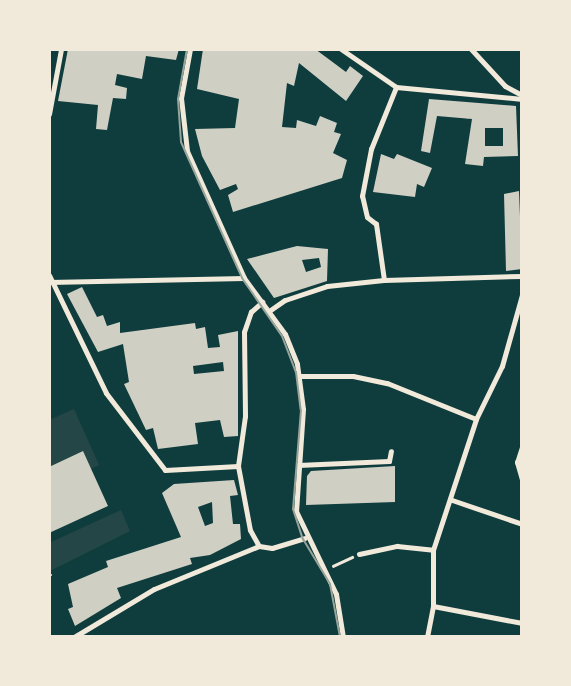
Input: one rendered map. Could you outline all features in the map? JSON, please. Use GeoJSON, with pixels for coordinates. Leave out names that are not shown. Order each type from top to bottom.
{"type":"FeatureCollection","features":[{"type":"Feature","properties":{"kind":"street"},"geometry":{"type":"LineString","coordinates":[[49,114],[61,49]]}},
{"type":"Feature","properties":{"kind":"street"},"geometry":{"type":"LineString","coordinates":[[190,49],[181,98],[187,151],[244,278],[285,334],[300,376],[303,418],[295,499],[305,538],[327,570],[343,637]]}},
{"type":"Feature","properties":{"kind":"street"},"geometry":{"type":"LineString","coordinates":[[341,49],[396,87],[522,97]]}},
{"type":"Feature","properties":{"kind":"street"},"geometry":{"type":"LineString","coordinates":[[471,49],[505,86],[522,97]]}},
{"type":"Feature","properties":{"kind":"street"},"geometry":{"type":"LineString","coordinates":[[384,279],[376,224],[367,217],[362,195],[371,149],[396,87]]}},
{"type":"Feature","properties":{"kind":"street"},"geometry":{"type":"LineString","coordinates":[[49,275],[49,282],[106,393],[165,470],[238,466]]}},
{"type":"Feature","properties":{"kind":"street"},"geometry":{"type":"LineString","coordinates":[[269,311],[285,300],[327,286],[384,279],[522,276]]}},
{"type":"Feature","properties":{"kind":"street"},"geometry":{"type":"LineString","coordinates":[[49,282],[244,278]]}},
{"type":"Feature","properties":{"kind":"street"},"geometry":{"type":"LineString","coordinates":[[428,637],[433,606],[433,550],[477,419],[502,366],[522,295]]}},
{"type":"Feature","properties":{"kind":"street"},"geometry":{"type":"LineString","coordinates":[[259,546],[250,530],[238,466],[246,415],[244,332],[251,312],[262,302]]}},
{"type":"Feature","properties":{"kind":"street"},"geometry":{"type":"LineString","coordinates":[[300,376],[353,376],[387,383],[477,419]]}},
{"type":"Feature","properties":{"kind":"street"},"geometry":{"type":"LineString","coordinates":[[520,449],[522,480]]}},
{"type":"Feature","properties":{"kind":"street"},"geometry":{"type":"LineString","coordinates":[[298,466],[389,461],[391,451]]}},
{"type":"Feature","properties":{"kind":"street"},"geometry":{"type":"LineString","coordinates":[[452,500],[522,524]]}},
{"type":"Feature","properties":{"kind":"street"},"geometry":{"type":"LineString","coordinates":[[74,637],[154,589],[259,546],[272,548],[305,538]]}},
{"type":"Feature","properties":{"kind":"street"},"geometry":{"type":"LineString","coordinates":[[359,554],[397,546],[433,550]]}},
{"type":"Feature","properties":{"kind":"street"},"geometry":{"type":"LineString","coordinates":[[433,606],[522,623]]}},
{"type":"Feature","properties":{"kind":"path"},"geometry":{"type":"LineString","coordinates":[[327,570],[359,554]]}},
{"type":"Feature","properties":{"kind":"shaded area"},"geometry":{"type":"Polygon","coordinates":[[[74,409],[99,465],[91,469],[82,451],[49,467],[49,420],[74,409]]]}},
{"type":"Feature","properties":{"kind":"shaded area"},"geometry":{"type":"Polygon","coordinates":[[[121,510],[130,531],[50,571],[49,543],[121,510]]]}},
{"type":"Feature","properties":{"kind":"building"},"geometry":{"type":"Polygon","coordinates":[[[68,49],[179,49],[176,60],[146,56],[142,79],[117,74],[115,85],[127,88],[126,99],[113,98],[107,130],[96,129],[98,105],[58,101],[68,49]]]}},
{"type":"Feature","properties":{"kind":"building"},"geometry":{"type":"Polygon","coordinates":[[[203,49],[315,49],[346,72],[350,66],[363,76],[346,101],[299,63],[294,86],[287,83],[282,127],[296,128],[297,120],[316,126],[320,116],[337,123],[334,132],[341,134],[333,153],[347,160],[342,178],[233,212],[228,195],[238,189],[236,184],[220,190],[202,156],[195,129],[235,128],[239,99],[197,89],[203,49]]]}},
{"type":"Feature","properties":{"kind":"building"},"geometry":{"type":"Polygon","coordinates":[[[429,99],[516,106],[518,156],[484,157],[483,166],[465,164],[472,119],[437,116],[430,153],[421,151],[429,99]],[[485,128],[485,146],[503,146],[503,128],[485,128]]]}},
{"type":"Feature","properties":{"kind":"building"},"geometry":{"type":"Polygon","coordinates":[[[381,154],[394,159],[397,154],[432,168],[424,187],[417,184],[415,197],[373,192],[381,154]]]}},
{"type":"Feature","properties":{"kind":"building"},"geometry":{"type":"Polygon","coordinates":[[[519,191],[522,269],[506,271],[504,194],[519,191]]]}},
{"type":"Feature","properties":{"kind":"building"},"geometry":{"type":"Polygon","coordinates":[[[297,246],[328,249],[327,281],[274,298],[247,259],[297,246]],[[319,258],[302,260],[306,272],[321,267],[319,258]]]}},
{"type":"Feature","properties":{"kind":"building"},"geometry":{"type":"Polygon","coordinates":[[[82,287],[97,317],[103,315],[107,326],[120,322],[120,333],[195,323],[196,329],[205,327],[208,348],[220,347],[218,335],[238,331],[238,436],[224,437],[220,420],[195,423],[198,444],[158,449],[153,428],[146,430],[124,384],[129,382],[123,344],[98,352],[67,294],[82,287]],[[223,362],[193,366],[194,374],[224,371],[223,362]]]}},
{"type":"Feature","properties":{"kind":"building"},"geometry":{"type":"Polygon","coordinates":[[[83,451],[108,506],[49,533],[49,467],[83,451]]]}},
{"type":"Feature","properties":{"kind":"building"},"geometry":{"type":"Polygon","coordinates":[[[395,466],[395,502],[306,505],[307,476],[311,471],[395,466]]]}},
{"type":"Feature","properties":{"kind":"building"},"geometry":{"type":"Polygon","coordinates":[[[234,480],[238,495],[230,496],[233,524],[240,524],[241,539],[210,555],[190,558],[192,564],[117,588],[121,598],[75,626],[68,609],[73,607],[68,584],[108,567],[106,561],[181,537],[162,493],[174,484],[234,480]],[[212,502],[198,507],[205,526],[213,523],[212,502]]]}},
{"type":"Feature","properties":{"kind":"tram line"},"geometry":{"type":"LineString","coordinates":[[187,49],[178,99],[181,142],[242,278],[282,336],[296,372],[301,410],[293,509],[303,539],[330,584],[340,637]]}}]}
